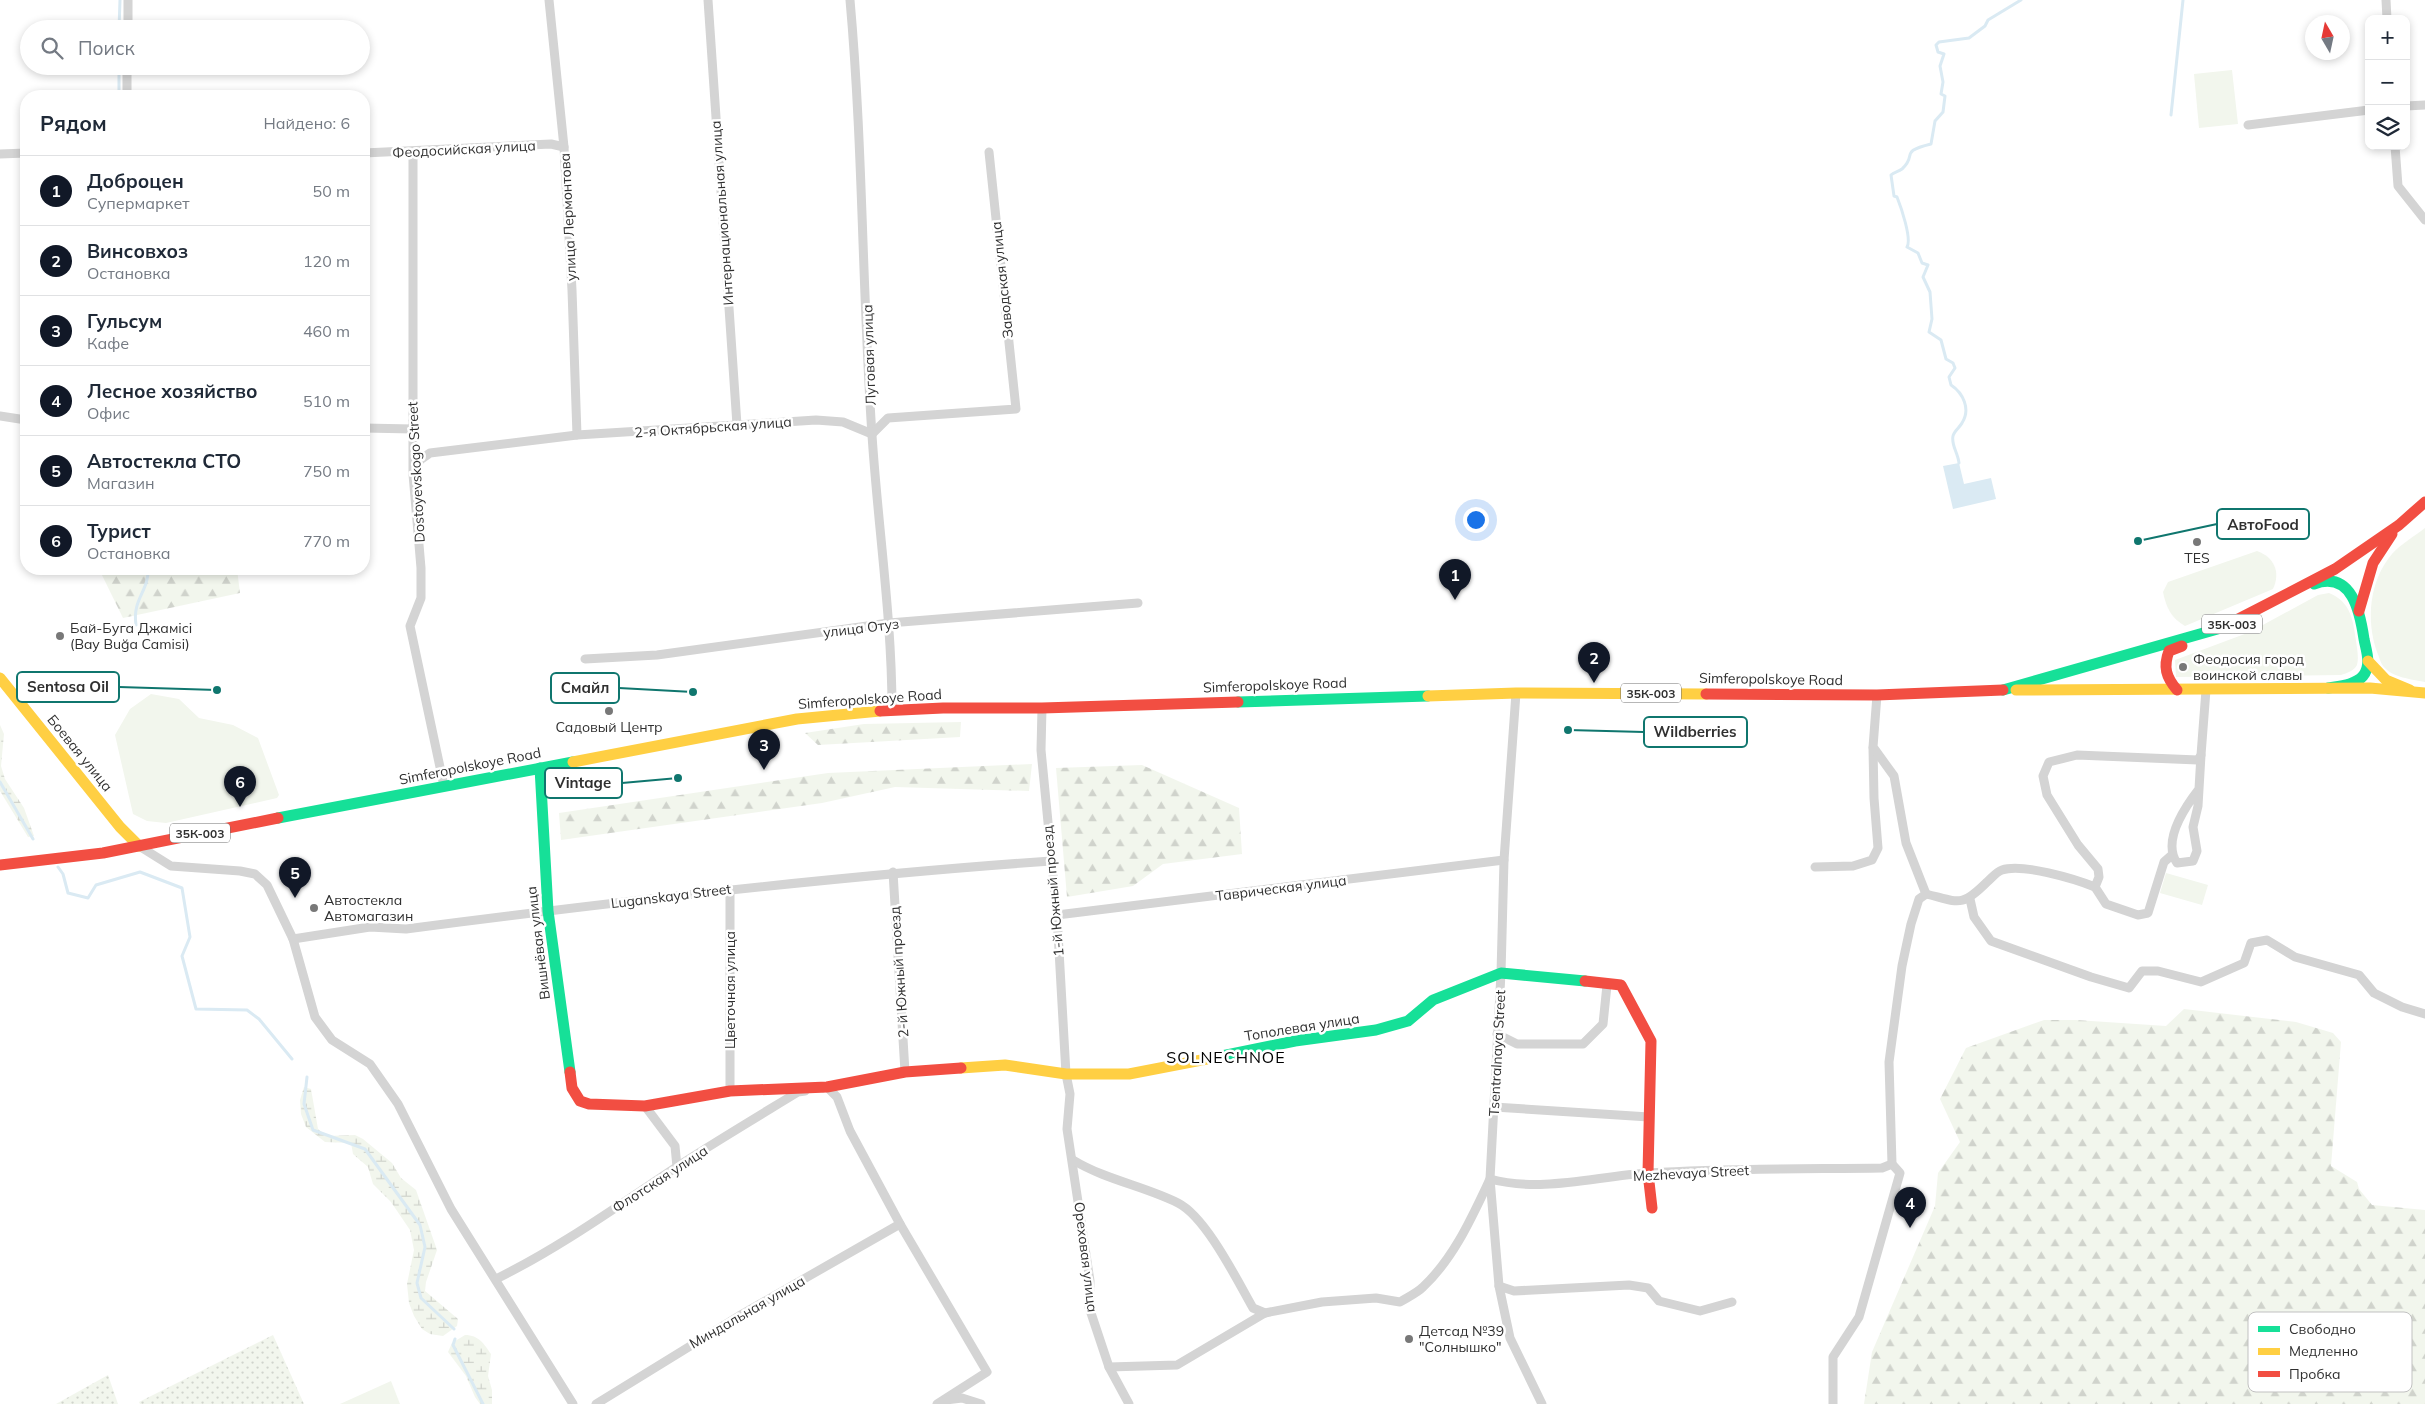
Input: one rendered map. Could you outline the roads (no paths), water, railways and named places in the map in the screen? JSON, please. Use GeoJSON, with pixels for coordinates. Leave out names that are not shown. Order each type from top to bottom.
{"type":"FeatureCollection","features":[{"type":"Feature","properties":{"kind":"main road","name":"35К-003"},"geometry":{"type":"LineString","coordinates":[[2003,690],[2186,640],[2230,625],[2284,598],[2344,563],[2399,526],[2425,502]]}},
{"type":"Feature","properties":{"kind":"main road"},"geometry":{"type":"LineString","coordinates":[[2359,611],[2373,563],[2399,526]]}},
{"type":"Feature","properties":{"kind":"main road"},"geometry":{"type":"LineString","coordinates":[[2284,598],[2322,580],[2336,582],[2346,589],[2359,611],[2368,661],[2367,670],[2362,678],[2351,683],[2328,688]]}},
{"type":"Feature","properties":{"kind":"main road"},"geometry":{"type":"LineString","coordinates":[[2177,690],[2168,680],[2165,672],[2165,662],[2168,651],[2185,644],[2186,640]]}},
{"type":"Feature","properties":{"kind":"main road"},"geometry":{"type":"LineString","coordinates":[[2368,661],[2378,676],[2388,683],[2410,690]]}},
{"type":"Feature","properties":{"kind":"main road","name":"Боевая улица"},"geometry":{"type":"LineString","coordinates":[[0,678],[120,827],[139,846]]}},
{"type":"Feature","properties":{"kind":"main road","name":"Simferopolskoye Road"},"geometry":{"type":"LineString","coordinates":[[139,846],[444,786],[797,720],[892,710],[1042,708],[1516,693],[1877,695],[2003,690],[2328,688],[2410,690],[2425,693]]}},
{"type":"Feature","properties":{"kind":"main road","name":"Вишнёвая улица"},"geometry":{"type":"LineString","coordinates":[[540,768],[548,910],[572,1088],[580,1101],[589,1104]]}},
{"type":"Feature","properties":{"kind":"main road","name":"35К-003"},"geometry":{"type":"LineString","coordinates":[[0,865],[58,860],[139,846]]}},
{"type":"Feature","properties":{"kind":"main road"},"geometry":{"type":"LineString","coordinates":[[1501,973],[1621,986],[1651,1041],[1648,1173],[1652,1208]]}},
{"type":"Feature","properties":{"kind":"main road","name":"Тополевая улица"},"geometry":{"type":"LineString","coordinates":[[589,1104],[645,1106],[730,1091],[827,1087],[906,1072],[1005,1065],[1066,1074],[1129,1074],[1286,1043],[1376,1030],[1408,1021],[1433,1000],[1501,973]]}},
{"type":"Feature","properties":{"kind":"street"},"geometry":{"type":"LineString","coordinates":[[128,0],[128,20]]}},
{"type":"Feature","properties":{"kind":"street","name":"улица Лермонтова"},"geometry":{"type":"LineString","coordinates":[[549,0],[564,148],[572,290],[577,435]]}},
{"type":"Feature","properties":{"kind":"street","name":"Интернациональная улица"},"geometry":{"type":"LineString","coordinates":[[708,0],[737,425]]}},
{"type":"Feature","properties":{"kind":"street","name":"Луговая улица"},"geometry":{"type":"LineString","coordinates":[[850,0],[860,122],[872,434],[892,665],[892,710]]}},
{"type":"Feature","properties":{"kind":"street"},"geometry":{"type":"LineString","coordinates":[[2386,0],[2387,15]]}},
{"type":"Feature","properties":{"kind":"street"},"geometry":{"type":"LineString","coordinates":[[127,75],[127,90]]}},
{"type":"Feature","properties":{"kind":"street"},"geometry":{"type":"LineString","coordinates":[[2410,106],[2425,105]]}},
{"type":"Feature","properties":{"kind":"street"},"geometry":{"type":"LineString","coordinates":[[2248,124],[2365,110]]}},
{"type":"Feature","properties":{"kind":"street","name":"Феодосийская улица"},"geometry":{"type":"LineString","coordinates":[[370,153],[551,144],[564,148]]}},
{"type":"Feature","properties":{"kind":"street"},"geometry":{"type":"LineString","coordinates":[[2395,150],[2398,186],[2425,220]]}},
{"type":"Feature","properties":{"kind":"street","name":"Dostoyevskogo Street"},"geometry":{"type":"LineString","coordinates":[[413,152],[413,474],[421,568],[421,598],[410,626],[444,786]]}},
{"type":"Feature","properties":{"kind":"street","name":"Заводская улица"},"geometry":{"type":"LineString","coordinates":[[872,434],[888,418],[1016,409],[989,152]]}},
{"type":"Feature","properties":{"kind":"street"},"geometry":{"type":"LineString","coordinates":[[0,154],[20,153]]}},
{"type":"Feature","properties":{"kind":"street"},"geometry":{"type":"LineString","coordinates":[[0,416],[20,419]]}},
{"type":"Feature","properties":{"kind":"street","name":"2-я Октябрьская улица"},"geometry":{"type":"LineString","coordinates":[[413,474],[420,460],[430,453],[577,435],[816,420],[843,422],[872,434]]}},
{"type":"Feature","properties":{"kind":"street"},"geometry":{"type":"LineString","coordinates":[[370,428],[413,429]]}},
{"type":"Feature","properties":{"kind":"street","name":"улица Отуз"},"geometry":{"type":"LineString","coordinates":[[585,659],[657,655],[888,623],[1138,604]]}},
{"type":"Feature","properties":{"kind":"street"},"geometry":{"type":"LineString","coordinates":[[2198,789],[2174,834],[2172,855],[2177,863],[2193,861],[2197,851],[2193,827],[2198,789],[2206,690]]}},
{"type":"Feature","properties":{"kind":"street","name":"Tsentralnaya Street"},"geometry":{"type":"LineString","coordinates":[[1516,693],[1504,860],[1501,973],[1490,1180],[1499,1286],[1510,1338],[1542,1404]]}},
{"type":"Feature","properties":{"kind":"street"},"geometry":{"type":"LineString","coordinates":[[1815,867],[1852,866],[1872,860],[1878,848],[1873,748],[1877,695]]}},
{"type":"Feature","properties":{"kind":"street","name":"1-й Южный проезд"},"geometry":{"type":"LineString","coordinates":[[1042,708],[1041,750],[1050,861],[1057,915],[1066,1074]]}},
{"type":"Feature","properties":{"kind":"street"},"geometry":{"type":"LineString","coordinates":[[1873,748],[1894,776],[1906,843],[1926,894]]}},
{"type":"Feature","properties":{"kind":"street"},"geometry":{"type":"LineString","coordinates":[[2096,887],[2099,877],[2098,868],[2078,845],[2047,795],[2043,776],[2049,762],[2077,755],[2198,760],[2201,755]]}},
{"type":"Feature","properties":{"kind":"street"},"geometry":{"type":"LineString","coordinates":[[139,846],[171,866],[240,871],[255,874],[268,885],[293,940],[315,1017],[332,1040],[370,1064],[398,1104],[451,1209],[573,1404]]}},
{"type":"Feature","properties":{"kind":"street"},"geometry":{"type":"LineString","coordinates":[[1833,1404],[1833,1357],[1859,1317],[1900,1173],[1892,1164],[1889,1062],[1902,966],[1911,924],[1919,899],[1926,894],[1960,902],[1970,898],[1999,871],[2010,868],[2067,876],[2096,887],[2106,904],[2138,915],[2148,913],[2164,862],[2172,855]]}},
{"type":"Feature","properties":{"kind":"street","name":"Таврическая улица"},"geometry":{"type":"LineString","coordinates":[[1057,915],[1504,860]]}},
{"type":"Feature","properties":{"kind":"street","name":"Luganskaya Street"},"geometry":{"type":"LineString","coordinates":[[293,940],[370,927],[406,929],[730,889],[893,872],[1050,861]]}},
{"type":"Feature","properties":{"kind":"street","name":"2-й Южный проезд"},"geometry":{"type":"LineString","coordinates":[[893,872],[906,1072]]}},
{"type":"Feature","properties":{"kind":"street","name":"Цветочная улица"},"geometry":{"type":"LineString","coordinates":[[730,889],[730,1091]]}},
{"type":"Feature","properties":{"kind":"street"},"geometry":{"type":"LineString","coordinates":[[1970,898],[1974,917],[1991,941],[2091,977],[2129,988],[2142,970],[2201,982],[2244,963],[2251,943],[2267,940],[2295,957],[2359,975],[2374,993],[2402,1007],[2425,1014]]}},
{"type":"Feature","properties":{"kind":"street"},"geometry":{"type":"LineString","coordinates":[[1497,1034],[1517,1044],[1583,1044],[1603,1024],[1607,984]]}},
{"type":"Feature","properties":{"kind":"street","name":"Ореховая улица"},"geometry":{"type":"LineString","coordinates":[[1066,1074],[1070,1094],[1067,1129],[1090,1281],[1089,1307],[1110,1367],[1129,1404]]}},
{"type":"Feature","properties":{"kind":"street"},"geometry":{"type":"LineString","coordinates":[[827,1087],[837,1097],[850,1131],[900,1224],[987,1372],[940,1402]]}},
{"type":"Feature","properties":{"kind":"street","name":"Флотская улица"},"geometry":{"type":"LineString","coordinates":[[496,1279],[527,1264],[582,1230],[677,1167],[798,1092],[827,1087]]}},
{"type":"Feature","properties":{"kind":"street"},"geometry":{"type":"LineString","coordinates":[[645,1106],[675,1146],[677,1167]]}},
{"type":"Feature","properties":{"kind":"street"},"geometry":{"type":"LineString","coordinates":[[1494,1107],[1649,1117]]}},
{"type":"Feature","properties":{"kind":"street"},"geometry":{"type":"LineString","coordinates":[[1073,1160],[1089,1170],[1180,1204],[1208,1231],[1253,1308],[1265,1313]]}},
{"type":"Feature","properties":{"kind":"street","name":"Mezhevaya Street"},"geometry":{"type":"LineString","coordinates":[[1490,1180],[1511,1185],[1582,1183],[1648,1173],[1882,1168],[1892,1164]]}},
{"type":"Feature","properties":{"kind":"street"},"geometry":{"type":"LineString","coordinates":[[1110,1367],[1177,1364],[1265,1313],[1322,1302],[1376,1298],[1400,1302],[1422,1288],[1446,1260],[1469,1224],[1490,1180]]}},
{"type":"Feature","properties":{"kind":"street","name":"Миндальная улица"},"geometry":{"type":"LineString","coordinates":[[596,1404],[739,1316],[900,1224]]}},
{"type":"Feature","properties":{"kind":"street"},"geometry":{"type":"LineString","coordinates":[[1499,1286],[1514,1291],[1629,1285],[1648,1288],[1659,1301],[1700,1311],[1732,1302]]}},
{"type":"Feature","properties":{"kind":"street"},"geometry":{"type":"LineString","coordinates":[[940,1402],[962,1398],[981,1404]]}},
{"type":"Feature","properties":{"kind":"waterway"},"geometry":{"type":"LineString","coordinates":[[119,20],[120,0]]}},
{"type":"Feature","properties":{"kind":"waterway"},"geometry":{"type":"LineString","coordinates":[[1959,463],[1953,443],[1953,436],[1965,418],[1966,407],[1959,392],[1951,385],[1949,377],[1955,368],[1953,363],[1946,359],[1941,340],[1929,332],[1932,319],[1930,292],[1923,277],[1928,265],[1922,263],[1918,253],[1907,247],[1907,230],[1897,197],[1894,196],[1891,175],[1902,169],[1915,149],[1931,144],[1935,121],[1943,112],[1945,96],[1941,94],[1943,82],[1940,66],[1944,54],[1938,52],[1936,45],[1939,42],[1969,38],[1985,26],[1988,20],[2021,0]]}},
{"type":"Feature","properties":{"kind":"waterway"},"geometry":{"type":"LineString","coordinates":[[2171,115],[2183,0]]}},
{"type":"Feature","properties":{"kind":"waterway"},"geometry":{"type":"LineString","coordinates":[[119,75],[119,90]]}},
{"type":"Feature","properties":{"kind":"waterway"},"geometry":{"type":"LineString","coordinates":[[136,625],[136,608],[148,575]]}},
{"type":"Feature","properties":{"kind":"waterway"},"geometry":{"type":"LineString","coordinates":[[0,782],[33,839]]}},
{"type":"Feature","properties":{"kind":"waterway"},"geometry":{"type":"LineString","coordinates":[[58,867],[63,874],[68,893],[88,898],[96,885],[140,872],[182,888],[190,937],[182,956],[196,1009],[247,1010],[259,1019],[292,1059]]}},
{"type":"Feature","properties":{"kind":"waterway"},"geometry":{"type":"LineString","coordinates":[[307,1077],[304,1104],[313,1130],[365,1149],[420,1225],[425,1247],[417,1283],[421,1298],[454,1329]]}},
{"type":"Feature","properties":{"kind":"waterway"},"geometry":{"type":"LineString","coordinates":[[455,1339],[453,1345],[483,1404]]}},
{"type":"Feature","properties":{"kind":"place","name":"АвтоFood"},"geometry":{"type":"Point","coordinates":[2138,541]}},
{"type":"Feature","properties":{"kind":"place","name":"TES"},"geometry":{"type":"Point","coordinates":[2197,542]}},
{"type":"Feature","properties":{"kind":"place","name":"Доброцен"},"geometry":{"type":"Point","coordinates":[1455,600]}},
{"type":"Feature","properties":{"kind":"place","name":"Бай-Буга Джамісі (Bay Buğa Camisi)"},"geometry":{"type":"Point","coordinates":[60,636]}},
{"type":"Feature","properties":{"kind":"place","name":"Феодосия город воинской славы"},"geometry":{"type":"Point","coordinates":[2183,667]}},
{"type":"Feature","properties":{"kind":"place","name":"Винсовхоз"},"geometry":{"type":"Point","coordinates":[1594,683]}},
{"type":"Feature","properties":{"kind":"place","name":"Sentosa Oil"},"geometry":{"type":"Point","coordinates":[217,690]}},
{"type":"Feature","properties":{"kind":"place","name":"Смайл"},"geometry":{"type":"Point","coordinates":[693,692]}},
{"type":"Feature","properties":{"kind":"place","name":"Садовый Центр"},"geometry":{"type":"Point","coordinates":[609,711]}},
{"type":"Feature","properties":{"kind":"place","name":"Wildberries"},"geometry":{"type":"Point","coordinates":[1568,730]}},
{"type":"Feature","properties":{"kind":"place","name":"Гульсум"},"geometry":{"type":"Point","coordinates":[764,770]}},
{"type":"Feature","properties":{"kind":"place","name":"Vintage"},"geometry":{"type":"Point","coordinates":[678,778]}},
{"type":"Feature","properties":{"kind":"place","name":"Турист"},"geometry":{"type":"Point","coordinates":[240,807]}},
{"type":"Feature","properties":{"kind":"place","name":"Автостекла СТО"},"geometry":{"type":"Point","coordinates":[295,898]}},
{"type":"Feature","properties":{"kind":"place","name":"Автостекла Автомагазин"},"geometry":{"type":"Point","coordinates":[314,908]}},
{"type":"Feature","properties":{"kind":"place","name":"Лесное хозяйство"},"geometry":{"type":"Point","coordinates":[1910,1228]}},
{"type":"Feature","properties":{"kind":"place","name":"Детсад №39 \"Солнышко\""},"geometry":{"type":"Point","coordinates":[1409,1339]}},
{"type":"Feature","properties":{"kind":"district","name":"SOLNECHNOE"},"geometry":{"type":"Point","coordinates":[1226,1057]}}]}
